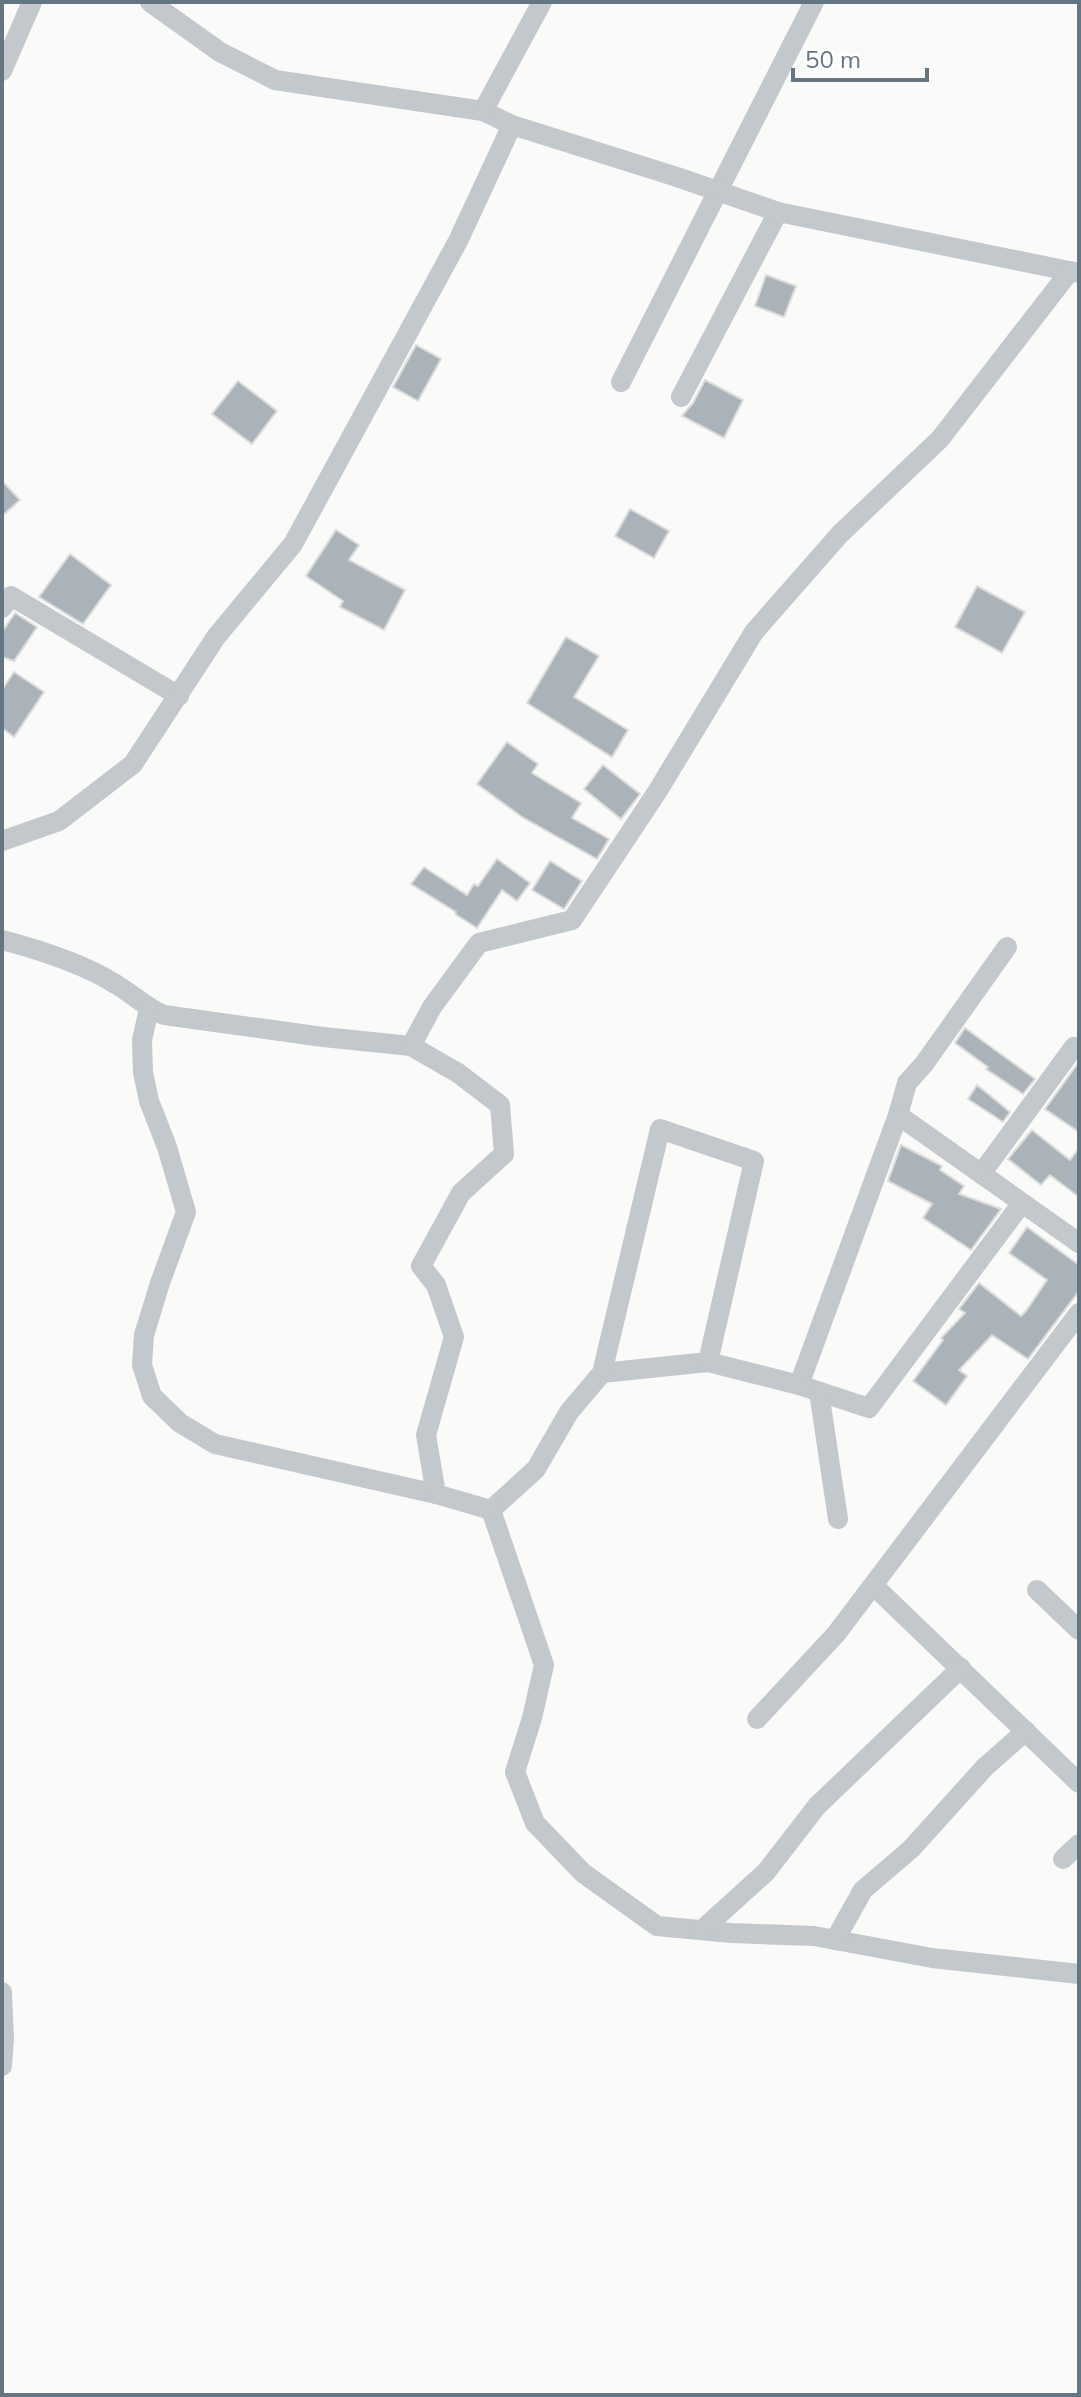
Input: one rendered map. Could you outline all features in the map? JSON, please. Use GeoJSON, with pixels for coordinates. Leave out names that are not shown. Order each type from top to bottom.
{"type":"FeatureCollection","features":[{"type":"Feature","properties":{"kind":"street"},"geometry":{"type":"LineString","coordinates":[[2,71],[32,2]]}},
{"type":"Feature","properties":{"kind":"street"},"geometry":{"type":"LineString","coordinates":[[150,2],[220,52],[275,80],[483,111],[512,125],[778,212],[1074,272],[940,439],[840,534],[754,632],[657,792],[572,920],[479,943],[432,1007],[411,1046]]}},
{"type":"Feature","properties":{"kind":"street"},"geometry":{"type":"LineString","coordinates":[[483,111],[542,2]]}},
{"type":"Feature","properties":{"kind":"street"},"geometry":{"type":"LineString","coordinates":[[621,382],[814,2]]}},
{"type":"Feature","properties":{"kind":"street"},"geometry":{"type":"LineString","coordinates":[[2,841],[59,821],[133,764],[216,637],[293,544],[458,241],[512,125]]}},
{"type":"Feature","properties":{"kind":"street"},"geometry":{"type":"LineString","coordinates":[[681,397],[778,212]]}},
{"type":"Feature","properties":{"kind":"street"},"geometry":{"type":"LineString","coordinates":[[2,608],[11,596],[179,696]]}},
{"type":"Feature","properties":{"kind":"street"},"geometry":{"type":"LineString","coordinates":[[2,940],[45,951],[116,984],[149,1009],[164,1015],[411,1046],[458,1073],[500,1105],[504,1154],[461,1193],[421,1266],[436,1285],[454,1337],[426,1435],[436,1494]]}},
{"type":"Feature","properties":{"kind":"street"},"geometry":{"type":"LineString","coordinates":[[799,1385],[907,1083],[924,1064],[1007,947]]}},
{"type":"Feature","properties":{"kind":"street"},"geometry":{"type":"LineString","coordinates":[[149,1009],[142,1040],[143,1072],[149,1101],[167,1147],[186,1212],[144,1335],[142,1365],[152,1396],[180,1423],[215,1444],[436,1494],[491,1510]]}},
{"type":"Feature","properties":{"kind":"street"},"geometry":{"type":"LineString","coordinates":[[981,1174],[1074,1047]]}},
{"type":"Feature","properties":{"kind":"street"},"geometry":{"type":"LineString","coordinates":[[898,1115],[1079,1243]]}},
{"type":"Feature","properties":{"kind":"street"},"geometry":{"type":"LineString","coordinates":[[491,1510],[536,1469],[569,1412],[602,1373],[660,1129],[754,1161],[708,1362]]}},
{"type":"Feature","properties":{"kind":"street"},"geometry":{"type":"LineString","coordinates":[[602,1373],[708,1362],[799,1385],[869,1408],[1022,1203]]}},
{"type":"Feature","properties":{"kind":"street"},"geometry":{"type":"LineString","coordinates":[[757,1719],[836,1634],[1079,1313]]}},
{"type":"Feature","properties":{"kind":"street"},"geometry":{"type":"LineString","coordinates":[[819,1392],[838,1519]]}},
{"type":"Feature","properties":{"kind":"street"},"geometry":{"type":"LineString","coordinates":[[491,1510],[544,1665],[515,1772],[535,1823],[583,1873],[657,1926],[814,1936],[932,1958],[1079,1974]]}},
{"type":"Feature","properties":{"kind":"street"},"geometry":{"type":"LineString","coordinates":[[874,1586],[1079,1783]]}},
{"type":"Feature","properties":{"kind":"street"},"geometry":{"type":"LineString","coordinates":[[1037,1590],[1079,1630]]}},
{"type":"Feature","properties":{"kind":"street"},"geometry":{"type":"LineString","coordinates":[[702,1930],[766,1872],[817,1806],[961,1668]]}},
{"type":"Feature","properties":{"kind":"street"},"geometry":{"type":"LineString","coordinates":[[835,1940],[863,1890],[911,1849],[985,1767],[1026,1731]]}},
{"type":"Feature","properties":{"kind":"street"},"geometry":{"type":"LineString","coordinates":[[1063,1859],[1079,1844]]}},
{"type":"Feature","properties":{"kind":"street"},"geometry":{"type":"LineString","coordinates":[[2,1992],[2,2066]]}},
{"type":"Feature","properties":{"kind":"building"},"geometry":{"type":"Polygon","coordinates":[[[766,275],[796,286],[784,317],[755,306],[766,275]]]}},
{"type":"Feature","properties":{"kind":"building"},"geometry":{"type":"Polygon","coordinates":[[[416,345],[441,359],[418,401],[393,387],[416,345]]]}},
{"type":"Feature","properties":{"kind":"building"},"geometry":{"type":"Polygon","coordinates":[[[705,380],[743,400],[724,438],[682,416],[705,380]]]}},
{"type":"Feature","properties":{"kind":"building"},"geometry":{"type":"Polygon","coordinates":[[[238,381],[277,411],[252,444],[212,414],[238,381]]]}},
{"type":"Feature","properties":{"kind":"building"},"geometry":{"type":"Polygon","coordinates":[[[2,481],[20,500],[2,516],[2,481]]]}},
{"type":"Feature","properties":{"kind":"building"},"geometry":{"type":"Polygon","coordinates":[[[630,509],[669,531],[654,558],[615,536],[630,509]]]}},
{"type":"Feature","properties":{"kind":"building"},"geometry":{"type":"Polygon","coordinates":[[[336,530],[359,545],[349,560],[405,590],[384,630],[340,607],[343,601],[306,576],[336,530]]]}},
{"type":"Feature","properties":{"kind":"building"},"geometry":{"type":"Polygon","coordinates":[[[70,554],[111,585],[83,624],[39,597],[70,554]]]}},
{"type":"Feature","properties":{"kind":"building"},"geometry":{"type":"Polygon","coordinates":[[[977,586],[1025,612],[1002,653],[955,627],[977,586]]]}},
{"type":"Feature","properties":{"kind":"building"},"geometry":{"type":"Polygon","coordinates":[[[15,613],[37,627],[14,661],[2,657],[2,632],[15,613]]]}},
{"type":"Feature","properties":{"kind":"building"},"geometry":{"type":"Polygon","coordinates":[[[566,637],[599,656],[574,697],[628,730],[612,757],[527,703],[566,637]]]}},
{"type":"Feature","properties":{"kind":"building"},"geometry":{"type":"Polygon","coordinates":[[[14,672],[44,692],[14,737],[2,728],[2,690],[14,672]]]}},
{"type":"Feature","properties":{"kind":"building"},"geometry":{"type":"Polygon","coordinates":[[[507,742],[538,764],[532,773],[581,803],[572,818],[609,839],[597,859],[522,817],[477,784],[507,742]]]}},
{"type":"Feature","properties":{"kind":"building"},"geometry":{"type":"Polygon","coordinates":[[[603,765],[640,794],[621,819],[584,789],[603,765]]]}},
{"type":"Feature","properties":{"kind":"building"},"geometry":{"type":"Polygon","coordinates":[[[497,859],[530,883],[517,901],[502,890],[477,928],[411,884],[424,867],[467,895],[474,884],[478,886],[497,859]]]}},
{"type":"Feature","properties":{"kind":"building"},"geometry":{"type":"Polygon","coordinates":[[[550,861],[582,881],[564,909],[532,890],[550,861]]]}},
{"type":"Feature","properties":{"kind":"building"},"geometry":{"type":"Polygon","coordinates":[[[965,1028],[1035,1079],[1023,1094],[955,1043],[965,1028]]]}},
{"type":"Feature","properties":{"kind":"building"},"geometry":{"type":"Polygon","coordinates":[[[1079,1062],[1079,1132],[1045,1109],[1079,1062]]]}},
{"type":"Feature","properties":{"kind":"building"},"geometry":{"type":"Polygon","coordinates":[[[977,1085],[1010,1112],[1003,1122],[968,1099],[977,1085]]]}},
{"type":"Feature","properties":{"kind":"building"},"geometry":{"type":"Polygon","coordinates":[[[1032,1130],[1070,1160],[1079,1148],[1079,1197],[1050,1175],[1041,1185],[1008,1159],[1032,1130]]]}},
{"type":"Feature","properties":{"kind":"building"},"geometry":{"type":"Polygon","coordinates":[[[901,1145],[942,1166],[940,1170],[964,1186],[959,1194],[1001,1209],[971,1250],[923,1218],[932,1204],[888,1181],[901,1145]]]}},
{"type":"Feature","properties":{"kind":"building"},"geometry":{"type":"Polygon","coordinates":[[[1027,1227],[1079,1265],[1079,1291],[1028,1359],[992,1335],[959,1370],[967,1376],[946,1405],[913,1381],[943,1340],[941,1338],[965,1313],[959,1309],[979,1283],[1021,1316],[1047,1280],[1009,1253],[1027,1227]]]}}]}
